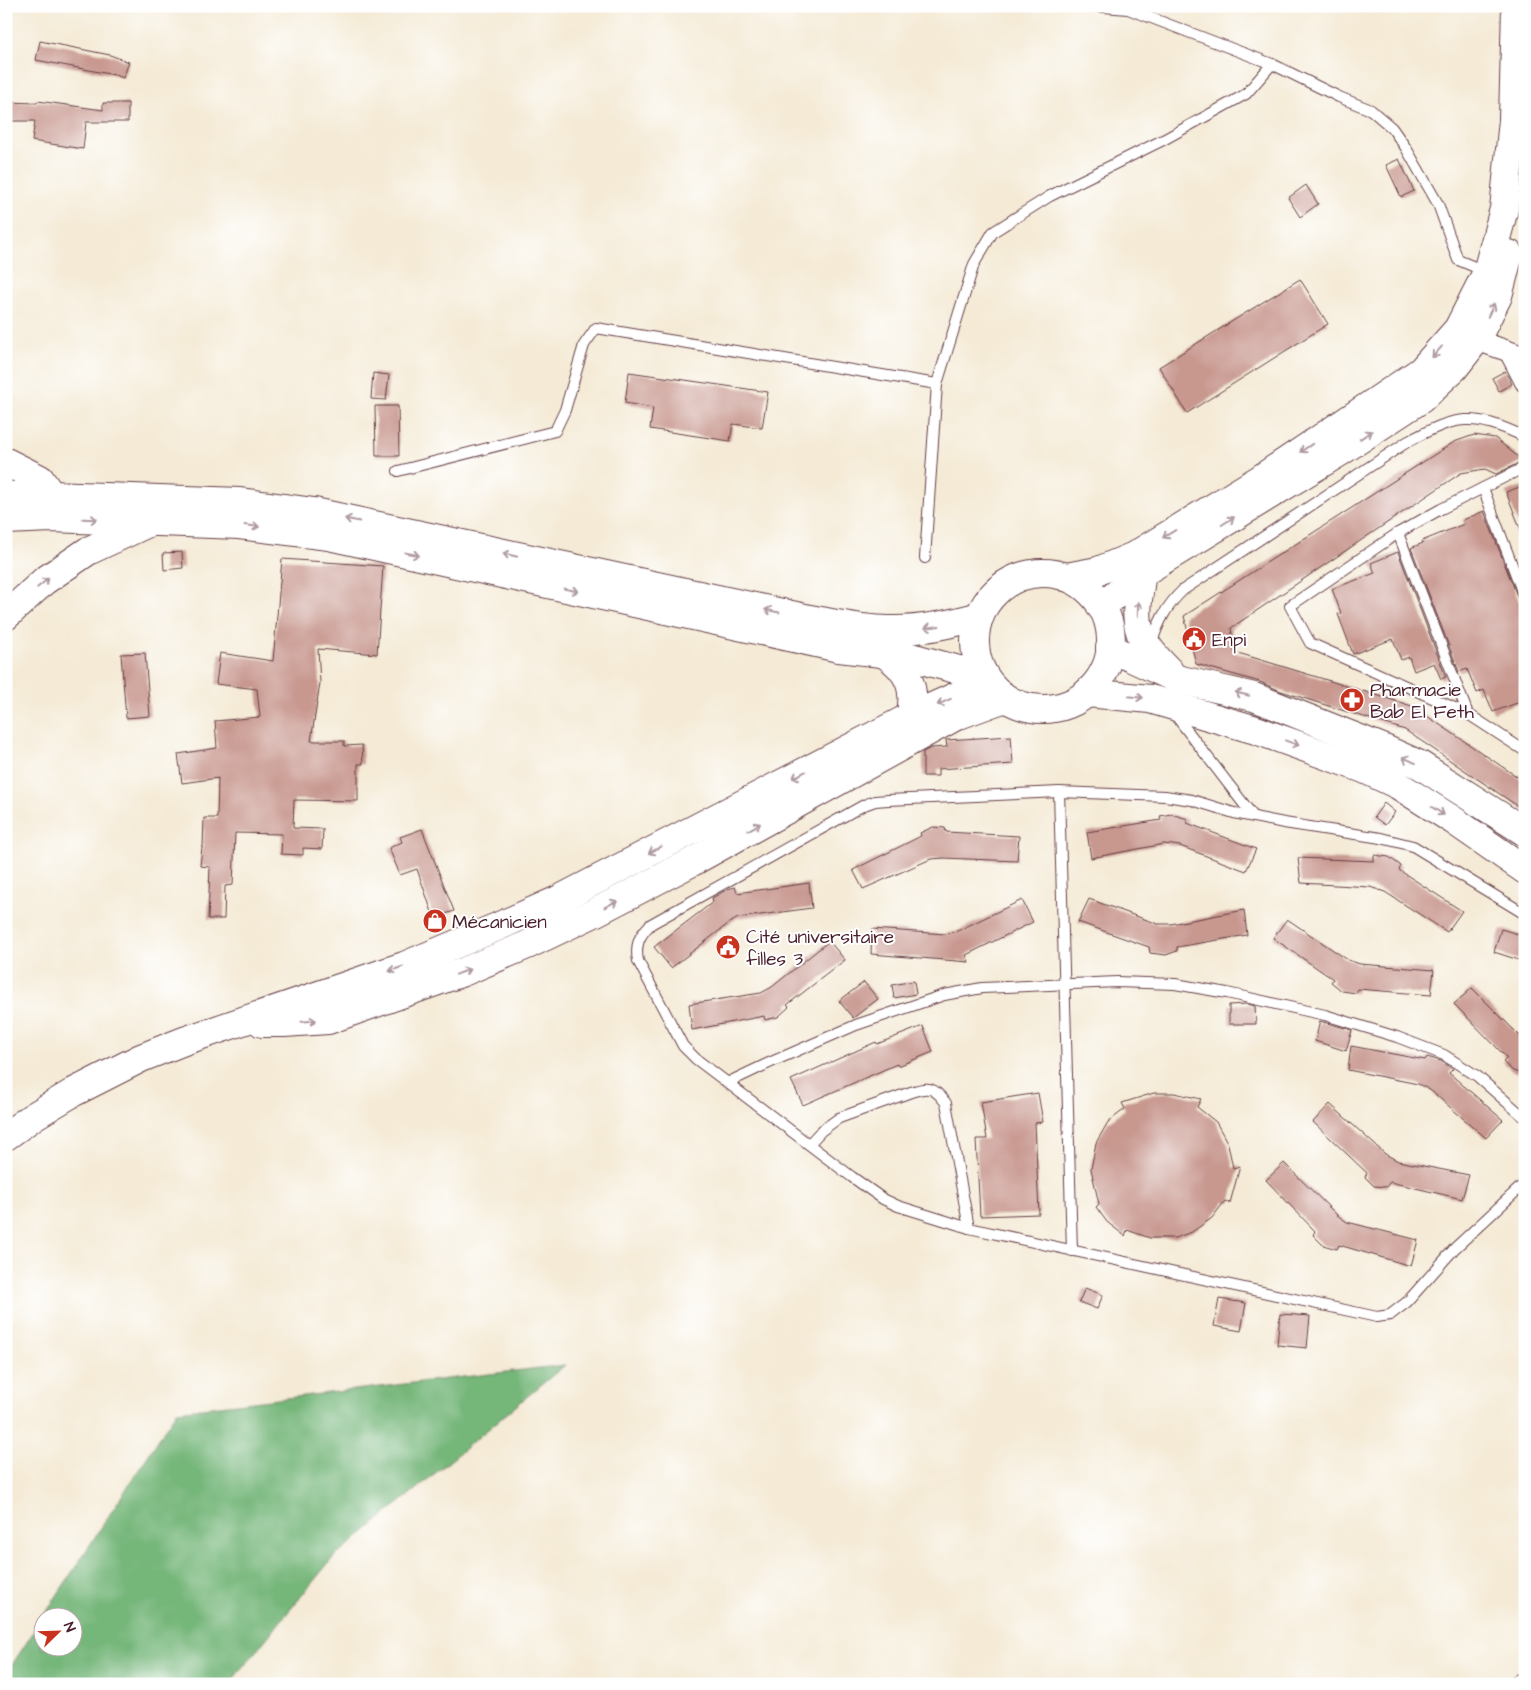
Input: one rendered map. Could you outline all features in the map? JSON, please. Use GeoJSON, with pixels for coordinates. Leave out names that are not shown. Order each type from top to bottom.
{"type":"FeatureCollection","features":[{"type":"Feature","properties":{"kind":"main road"},"geometry":{"type":"LineString","coordinates":[[1102,607],[1116,593],[1142,573],[1340,452],[1421,399],[1455,368],[1487,272],[1504,209],[1512,120],[1516,6]]}},
{"type":"Feature","properties":{"kind":"main road"},"geometry":{"type":"LineString","coordinates":[[1066,577],[1098,571],[1134,556],[1260,479],[1421,371],[1467,334],[1498,296],[1514,238],[1525,170]]}},
{"type":"Feature","properties":{"kind":"main road"},"geometry":{"type":"LineString","coordinates":[[6,462],[40,479],[51,506]]}},
{"type":"Feature","properties":{"kind":"main road"},"geometry":{"type":"LineString","coordinates":[[6,496],[51,506],[150,522],[239,525],[329,536],[829,646],[925,660],[993,685],[1018,704],[1033,708],[1062,707],[1075,701],[1087,693],[1103,673],[1108,661],[1110,648],[1109,627],[1102,607],[1092,594],[1080,584],[1066,577],[1051,574],[1022,576],[996,592],[980,616],[976,634],[976,653],[979,665],[993,685]]}},
{"type":"Feature","properties":{"kind":"main road"},"geometry":{"type":"LineString","coordinates":[[6,520],[51,506],[240,502],[314,512],[796,616],[866,628],[889,630],[927,628],[980,616]]}},
{"type":"Feature","properties":{"kind":"main road"},"geometry":{"type":"LineString","coordinates":[[6,616],[44,582],[88,551],[150,522]]}},
{"type":"Feature","properties":{"kind":"main road"},"geometry":{"type":"LineString","coordinates":[[1142,573],[1137,609],[1138,625],[1144,642],[1149,649],[1177,679]]}},
{"type":"Feature","properties":{"kind":"main road"},"geometry":{"type":"LineString","coordinates":[[1110,648],[1177,679],[1254,697],[1388,750],[1420,765],[1525,832]]}},
{"type":"Feature","properties":{"kind":"main road"},"geometry":{"type":"LineString","coordinates":[[885,654],[904,670],[909,681],[913,705],[910,717]]}},
{"type":"Feature","properties":{"kind":"main road"},"geometry":{"type":"LineString","coordinates":[[6,1136],[34,1116],[106,1075],[141,1058],[184,1041],[404,966],[540,908],[910,717],[993,685]]}},
{"type":"Feature","properties":{"kind":"main road"},"geometry":{"type":"LineString","coordinates":[[243,1021],[284,1023],[328,1020],[464,972],[527,945],[596,912],[692,862],[956,716],[993,685]]}},
{"type":"Feature","properties":{"kind":"main road"},"geometry":{"type":"LineString","coordinates":[[1087,693],[1150,699],[1256,730],[1364,769],[1398,785],[1446,815],[1525,870]]}},
{"type":"Feature","properties":{"kind":"street"},"geometry":{"type":"LineString","coordinates":[[1467,334],[1517,355],[1525,382]]}},
{"type":"Feature","properties":{"kind":"street"},"geometry":{"type":"LineString","coordinates":[[1520,1684],[1525,1682]]}},
{"type":"Feature","properties":{"kind":"lane"},"geometry":{"type":"LineString","coordinates":[[1092,6],[1128,8],[1272,64],[1338,97],[1371,110],[1392,128],[1406,148],[1438,204],[1458,260],[1487,272]]}},
{"type":"Feature","properties":{"kind":"lane"},"geometry":{"type":"LineString","coordinates":[[925,558],[936,384],[974,264],[993,232],[1050,196],[1165,139],[1246,94],[1272,64]]}},
{"type":"Feature","properties":{"kind":"lane"},"geometry":{"type":"LineString","coordinates":[[398,472],[554,430],[565,410],[584,345],[596,328],[936,384]]}},
{"type":"Feature","properties":{"kind":"lane"},"geometry":{"type":"LineString","coordinates":[[1149,649],[1166,608],[1183,590],[1407,442],[1434,428],[1460,420],[1478,420],[1500,425],[1525,437]]}},
{"type":"Feature","properties":{"kind":"lane"},"geometry":{"type":"LineString","coordinates":[[1525,467],[1398,533],[1290,606],[1310,643],[1468,714],[1525,751]]}},
{"type":"Feature","properties":{"kind":"lane"},"geometry":{"type":"LineString","coordinates":[[1483,488],[1525,598]]}},
{"type":"Feature","properties":{"kind":"lane"},"geometry":{"type":"LineString","coordinates":[[1398,533],[1468,714]]}},
{"type":"Feature","properties":{"kind":"lane"},"geometry":{"type":"LineString","coordinates":[[1167,704],[1252,816]]}},
{"type":"Feature","properties":{"kind":"lane"},"geometry":{"type":"LineString","coordinates":[[1059,792],[1072,1251]]}},
{"type":"Feature","properties":{"kind":"lane"},"geometry":{"type":"LineString","coordinates":[[1525,914],[1413,846],[1390,840],[1234,813],[1192,800],[1165,796],[1059,792],[875,801],[651,924],[643,932],[637,943],[638,961],[683,1046],[696,1059],[884,1199],[898,1206],[969,1228],[1377,1317],[1390,1315],[1407,1302],[1455,1248],[1525,1183]]}},
{"type":"Feature","properties":{"kind":"lane"},"geometry":{"type":"LineString","coordinates":[[729,1082],[769,1062],[856,1025],[944,995],[982,988],[1117,982],[1175,984],[1227,993],[1325,1015],[1397,1037],[1444,1054],[1477,1076],[1525,1118]]}},
{"type":"Feature","properties":{"kind":"lane"},"geometry":{"type":"LineString","coordinates":[[809,1144],[820,1131],[839,1118],[922,1088],[931,1088],[946,1103],[969,1228]]}},
{"type":"Feature","properties":{"kind":"green space"},"geometry":{"type":"Polygon","coordinates":[[[565,1365],[331,1560],[229,1684],[6,1684],[6,1674],[32,1634],[32,1658],[82,1658],[82,1608],[49,1608],[177,1411],[565,1365]]]}},
{"type":"Feature","properties":{"kind":"building"},"geometry":{"type":"Polygon","coordinates":[[[40,41],[110,55],[129,62],[123,78],[36,60],[40,41]]]}},
{"type":"Feature","properties":{"kind":"building"},"geometry":{"type":"Polygon","coordinates":[[[38,101],[103,110],[103,103],[128,103],[128,122],[86,122],[83,149],[32,141],[35,121],[6,121],[6,102],[37,103],[38,101]]]}},
{"type":"Feature","properties":{"kind":"building"},"geometry":{"type":"Polygon","coordinates":[[[1399,159],[1414,191],[1401,197],[1386,165],[1399,159]]]}},
{"type":"Feature","properties":{"kind":"building"},"geometry":{"type":"Polygon","coordinates":[[[1306,185],[1318,204],[1300,217],[1288,198],[1306,185]]]}},
{"type":"Feature","properties":{"kind":"building"},"geometry":{"type":"Polygon","coordinates":[[[1300,279],[1328,324],[1187,413],[1159,367],[1300,279]]]}},
{"type":"Feature","properties":{"kind":"building"},"geometry":{"type":"Polygon","coordinates":[[[1505,371],[1512,384],[1499,391],[1492,378],[1505,371]]]}},
{"type":"Feature","properties":{"kind":"building"},"geometry":{"type":"Polygon","coordinates":[[[629,372],[768,392],[762,428],[733,424],[730,441],[650,429],[653,408],[625,403],[629,372]]]}},
{"type":"Feature","properties":{"kind":"building"},"geometry":{"type":"Polygon","coordinates":[[[373,373],[389,375],[386,400],[371,399],[373,373]]]}},
{"type":"Feature","properties":{"kind":"building"},"geometry":{"type":"Polygon","coordinates":[[[375,406],[398,406],[399,456],[376,456],[375,406]]]}},
{"type":"Feature","properties":{"kind":"building"},"geometry":{"type":"Polygon","coordinates":[[[1474,435],[1495,438],[1523,461],[1496,474],[1485,469],[1461,473],[1231,628],[1235,652],[1412,706],[1525,782],[1525,811],[1405,730],[1281,691],[1260,682],[1196,664],[1184,616],[1454,442],[1474,435]]]}},
{"type":"Feature","properties":{"kind":"building"},"geometry":{"type":"Polygon","coordinates":[[[1525,485],[1525,537],[1524,538],[1506,492],[1525,485]]]}},
{"type":"Feature","properties":{"kind":"building"},"geometry":{"type":"Polygon","coordinates":[[[1484,511],[1519,601],[1525,611],[1525,700],[1493,712],[1484,690],[1477,693],[1467,669],[1459,672],[1411,548],[1423,543],[1422,541],[1464,524],[1463,520],[1484,511]]]}},
{"type":"Feature","properties":{"kind":"building"},"geometry":{"type":"Polygon","coordinates":[[[182,552],[183,568],[164,570],[163,553],[182,552]]]}},
{"type":"Feature","properties":{"kind":"building"},"geometry":{"type":"Polygon","coordinates":[[[1398,552],[1446,677],[1441,679],[1434,663],[1414,671],[1409,657],[1401,660],[1393,639],[1353,654],[1338,614],[1341,613],[1332,589],[1375,573],[1371,563],[1398,552]]]}},
{"type":"Feature","properties":{"kind":"building"},"geometry":{"type":"Polygon","coordinates":[[[282,559],[383,566],[377,654],[318,649],[320,683],[311,741],[344,741],[344,746],[362,745],[363,764],[358,764],[358,801],[294,800],[293,828],[323,829],[322,849],[303,848],[303,855],[281,854],[282,834],[235,833],[233,885],[225,886],[224,919],[208,919],[210,867],[200,866],[204,818],[217,818],[218,778],[182,783],[178,754],[217,748],[215,721],[260,717],[257,689],[216,684],[220,653],[273,661],[282,559]]]}},
{"type":"Feature","properties":{"kind":"building"},"geometry":{"type":"Polygon","coordinates":[[[145,653],[150,716],[126,718],[121,654],[145,653]]]}},
{"type":"Feature","properties":{"kind":"building"},"geometry":{"type":"Polygon","coordinates":[[[1011,736],[1013,764],[938,769],[938,776],[923,776],[923,752],[931,748],[947,747],[946,740],[1011,736]]]}},
{"type":"Feature","properties":{"kind":"building"},"geometry":{"type":"Polygon","coordinates":[[[1384,803],[1395,812],[1385,825],[1374,817],[1384,803]]]}},
{"type":"Feature","properties":{"kind":"building"},"geometry":{"type":"Polygon","coordinates":[[[1171,814],[1188,819],[1187,823],[1256,849],[1246,871],[1180,846],[1164,844],[1091,858],[1087,832],[1161,820],[1160,816],[1171,814]]]}},
{"type":"Feature","properties":{"kind":"building"},"geometry":{"type":"Polygon","coordinates":[[[933,827],[945,828],[946,832],[1019,836],[1017,861],[931,859],[863,889],[853,870],[921,836],[920,833],[933,827]]]}},
{"type":"Feature","properties":{"kind":"building"},"geometry":{"type":"Polygon","coordinates":[[[422,829],[454,911],[434,918],[417,869],[400,875],[389,848],[402,842],[400,837],[422,829]]]}},
{"type":"Feature","properties":{"kind":"building"},"geometry":{"type":"Polygon","coordinates":[[[1374,855],[1389,857],[1401,866],[1399,870],[1462,911],[1447,932],[1385,892],[1370,887],[1301,883],[1298,858],[1374,861],[1374,855]]]}},
{"type":"Feature","properties":{"kind":"building"},"geometry":{"type":"Polygon","coordinates":[[[809,883],[812,908],[738,918],[671,968],[654,947],[713,902],[712,898],[728,889],[735,887],[737,893],[809,883]]]}},
{"type":"Feature","properties":{"kind":"building"},"geometry":{"type":"Polygon","coordinates":[[[1089,899],[1158,924],[1171,924],[1244,910],[1247,935],[1177,947],[1177,951],[1166,955],[1150,953],[1149,947],[1078,922],[1089,899]]]}},
{"type":"Feature","properties":{"kind":"building"},"geometry":{"type":"Polygon","coordinates":[[[1022,900],[1033,922],[966,955],[969,962],[871,954],[872,929],[945,934],[957,931],[1022,900]]]}},
{"type":"Feature","properties":{"kind":"building"},"geometry":{"type":"Polygon","coordinates":[[[1287,919],[1348,960],[1360,964],[1434,970],[1431,995],[1358,989],[1356,993],[1342,991],[1331,982],[1333,979],[1273,938],[1287,919]]]}},
{"type":"Feature","properties":{"kind":"building"},"geometry":{"type":"Polygon","coordinates":[[[1501,929],[1525,936],[1525,962],[1494,952],[1501,929]]]}},
{"type":"Feature","properties":{"kind":"building"},"geometry":{"type":"Polygon","coordinates":[[[829,941],[845,960],[787,1005],[789,1007],[778,1017],[765,1020],[764,1016],[692,1030],[689,1004],[761,993],[772,987],[829,941]]]}},
{"type":"Feature","properties":{"kind":"building"},"geometry":{"type":"Polygon","coordinates":[[[914,981],[916,994],[894,998],[892,985],[914,981]]]}},
{"type":"Feature","properties":{"kind":"building"},"geometry":{"type":"Polygon","coordinates":[[[864,982],[878,999],[853,1018],[839,1001],[864,982]]]}},
{"type":"Feature","properties":{"kind":"building"},"geometry":{"type":"Polygon","coordinates":[[[1472,988],[1525,1041],[1525,1075],[1513,1071],[1503,1062],[1507,1058],[1454,1004],[1472,988]]]}},
{"type":"Feature","properties":{"kind":"building"},"geometry":{"type":"Polygon","coordinates":[[[1247,1004],[1255,1006],[1256,1024],[1229,1024],[1229,1005],[1247,1004]]]}},
{"type":"Feature","properties":{"kind":"building"},"geometry":{"type":"Polygon","coordinates":[[[1320,1021],[1352,1030],[1346,1051],[1315,1041],[1320,1021]]]}},
{"type":"Feature","properties":{"kind":"building"},"geometry":{"type":"Polygon","coordinates":[[[923,1026],[933,1052],[898,1066],[897,1064],[803,1105],[791,1080],[876,1042],[877,1044],[923,1026]]]}},
{"type":"Feature","properties":{"kind":"building"},"geometry":{"type":"Polygon","coordinates":[[[1351,1046],[1425,1060],[1427,1057],[1441,1061],[1453,1069],[1449,1073],[1503,1120],[1486,1138],[1430,1090],[1418,1084],[1348,1070],[1351,1046]]]}},
{"type":"Feature","properties":{"kind":"building"},"geometry":{"type":"Polygon","coordinates":[[[1038,1093],[1043,1122],[1035,1123],[1039,1214],[980,1216],[976,1139],[987,1139],[981,1102],[1038,1093]]]}},
{"type":"Feature","properties":{"kind":"building"},"geometry":{"type":"Polygon","coordinates":[[[1154,1093],[1174,1093],[1201,1099],[1197,1107],[1216,1122],[1228,1144],[1233,1168],[1240,1166],[1230,1203],[1225,1201],[1212,1218],[1192,1232],[1175,1238],[1150,1238],[1127,1230],[1125,1236],[1107,1222],[1096,1207],[1099,1204],[1091,1169],[1096,1143],[1108,1122],[1125,1109],[1122,1103],[1154,1093]]]}},
{"type":"Feature","properties":{"kind":"building"},"geometry":{"type":"Polygon","coordinates":[[[1330,1104],[1385,1154],[1398,1161],[1469,1175],[1462,1199],[1390,1182],[1386,1187],[1374,1186],[1365,1177],[1367,1173],[1313,1122],[1330,1104]]]}},
{"type":"Feature","properties":{"kind":"building"},"geometry":{"type":"Polygon","coordinates":[[[1284,1163],[1337,1215],[1347,1222],[1418,1240],[1411,1266],[1339,1245],[1337,1249],[1323,1245],[1313,1235],[1315,1231],[1266,1180],[1284,1163]]]}},
{"type":"Feature","properties":{"kind":"building"},"geometry":{"type":"Polygon","coordinates":[[[1085,1288],[1103,1295],[1097,1309],[1079,1302],[1085,1288]]]}},
{"type":"Feature","properties":{"kind":"building"},"geometry":{"type":"Polygon","coordinates":[[[1219,1299],[1246,1303],[1241,1331],[1214,1326],[1219,1299]]]}},
{"type":"Feature","properties":{"kind":"building"},"geometry":{"type":"Polygon","coordinates":[[[1280,1314],[1310,1316],[1307,1348],[1277,1345],[1280,1314]]]}},
{"type":"Feature","properties":{"kind":"place","name":"Enpi"},"geometry":{"type":"Point","coordinates":[1194,639]}},
{"type":"Feature","properties":{"kind":"place","name":"Pharmacie Bab El Feth"},"geometry":{"type":"Point","coordinates":[1352,700]}},
{"type":"Feature","properties":{"kind":"place","name":"Mécanicien"},"geometry":{"type":"Point","coordinates":[435,921]}},
{"type":"Feature","properties":{"kind":"place","name":"Cité universitaire filles 3"},"geometry":{"type":"Point","coordinates":[728,947]}}]}
